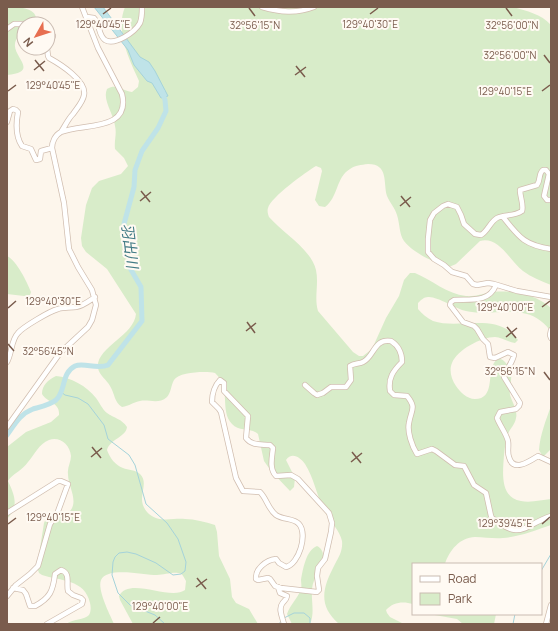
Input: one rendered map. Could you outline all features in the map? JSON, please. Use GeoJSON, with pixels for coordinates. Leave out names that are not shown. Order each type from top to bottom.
{"type":"FeatureCollection","features":[{"type":"Feature","properties":{"kind":"street"},"geometry":{"type":"LineString","coordinates":[[61,132],[112,122],[120,115],[123,109],[124,101],[122,94],[98,48],[82,7]]}},
{"type":"Feature","properties":{"kind":"street"},"geometry":{"type":"LineString","coordinates":[[87,17],[94,18],[96,20],[101,35],[104,39],[107,41],[117,41],[131,32],[140,23],[142,7]]}},
{"type":"Feature","properties":{"kind":"street"},"geometry":{"type":"LineString","coordinates":[[262,7],[285,12],[304,11],[314,7]]}},
{"type":"Feature","properties":{"kind":"street"},"geometry":{"type":"LineString","coordinates":[[7,29],[16,24]]}},
{"type":"Feature","properties":{"kind":"street"},"geometry":{"type":"LineString","coordinates":[[7,427],[60,353],[88,327],[96,305],[95,297],[69,249],[64,203],[52,148],[52,142],[80,105],[85,93],[84,88],[75,76],[49,58],[49,56]]}},
{"type":"Feature","properties":{"kind":"street"},"geometry":{"type":"LineString","coordinates":[[7,122],[10,112],[15,109],[18,112],[16,127],[18,138],[22,146],[31,148],[36,160],[40,159],[40,151],[52,148]]}},
{"type":"Feature","properties":{"kind":"street"},"geometry":{"type":"LineString","coordinates":[[551,200],[547,200],[544,196],[550,174],[546,170],[543,170],[540,174],[540,181],[537,185],[520,190],[520,197],[523,207],[522,211],[518,214],[498,217],[481,235],[475,234],[464,224],[456,207],[448,204],[440,207],[434,213],[429,225],[428,252],[452,272],[466,276],[473,284],[496,284],[518,291],[551,296]]}},
{"type":"Feature","properties":{"kind":"street"},"geometry":{"type":"LineString","coordinates":[[503,217],[515,232],[528,243],[551,249]]}},
{"type":"Feature","properties":{"kind":"street"},"geometry":{"type":"LineString","coordinates":[[496,284],[486,298],[454,300],[450,304],[463,322],[474,326],[477,329],[482,339],[488,344],[490,357],[495,358],[508,352],[514,354],[513,361],[504,377],[520,403],[516,409],[500,412],[497,418],[508,440],[509,458],[512,463],[516,465],[524,464],[538,456],[551,462]]}},
{"type":"Feature","properties":{"kind":"street"},"geometry":{"type":"LineString","coordinates":[[7,362],[17,334],[26,327],[53,310],[60,308],[75,308],[83,305],[95,297]]}},
{"type":"Feature","properties":{"kind":"street"},"geometry":{"type":"LineString","coordinates":[[551,330],[551,338]]}},
{"type":"Feature","properties":{"kind":"street"},"geometry":{"type":"LineString","coordinates":[[305,384],[317,395],[321,395],[331,387],[346,387],[350,383],[352,377],[350,366],[363,362],[383,341],[391,341],[399,349],[402,356],[402,362],[392,373],[390,378],[390,391],[394,395],[407,396],[413,405],[408,425],[414,449],[417,454],[432,449],[455,465],[464,466],[474,485],[486,493],[492,518],[509,529],[518,531],[551,516]]}},
{"type":"Feature","properties":{"kind":"street"},"geometry":{"type":"LineString","coordinates":[[278,587],[317,592],[319,590],[317,576],[318,568],[325,559],[331,532],[332,517],[298,479],[291,475],[276,476],[271,469],[273,448],[270,445],[255,445],[249,442],[246,438],[248,416],[231,396],[224,391],[224,383],[220,380],[216,385],[212,402],[221,412],[234,472],[239,486],[243,491],[260,492],[276,516],[297,522],[302,529],[303,541],[294,563],[286,567],[279,563],[276,559],[273,559],[259,568],[256,576],[258,580],[268,578],[275,586],[278,587],[280,593],[287,596],[280,608],[284,624]]}},
{"type":"Feature","properties":{"kind":"street"},"geometry":{"type":"LineString","coordinates":[[7,513],[58,481],[68,484],[57,514],[50,524],[38,566],[13,588],[7,596]]}},
{"type":"Feature","properties":{"kind":"street"},"geometry":{"type":"LineString","coordinates":[[13,588],[23,590],[30,606],[35,606],[49,596],[53,587],[55,574],[61,570],[65,571],[68,575],[68,591],[81,598],[83,600],[82,604],[47,624]]}},
{"type":"Feature","properties":{"kind":"street"},"geometry":{"type":"LineString","coordinates":[[546,624],[551,605]]}},
{"type":"Feature","properties":{"kind":"green space"},"geometry":{"type":"Polygon","coordinates":[[[7,7],[30,10],[36,16],[16,16],[16,56],[19,56],[24,67],[22,71],[7,75],[7,7]]]}},
{"type":"Feature","properties":{"kind":"green space"},"geometry":{"type":"Polygon","coordinates":[[[125,7],[513,7],[543,18],[551,25],[551,285],[536,279],[523,271],[504,250],[493,242],[487,240],[480,241],[456,264],[449,267],[437,263],[413,250],[402,238],[396,212],[387,196],[384,175],[379,167],[375,165],[368,164],[356,166],[345,173],[332,198],[325,207],[319,206],[315,200],[322,171],[321,168],[316,166],[282,191],[271,203],[268,209],[269,217],[303,248],[313,262],[317,275],[316,301],[318,311],[353,352],[359,356],[363,356],[372,349],[386,318],[399,296],[404,280],[410,273],[415,273],[452,293],[459,295],[469,296],[493,292],[517,292],[539,299],[551,308],[551,332],[544,323],[537,318],[519,312],[481,313],[466,311],[432,297],[425,298],[418,303],[418,309],[433,321],[455,324],[478,323],[500,326],[510,331],[518,340],[515,343],[495,337],[483,339],[470,345],[455,358],[451,366],[451,374],[460,391],[469,398],[475,399],[481,398],[488,391],[492,368],[497,360],[499,359],[505,362],[509,368],[511,374],[510,395],[516,409],[516,415],[515,423],[509,432],[506,442],[503,468],[504,482],[506,489],[514,499],[528,502],[551,499],[551,525],[509,537],[475,537],[465,539],[452,550],[445,563],[412,563],[412,604],[398,603],[392,605],[386,610],[390,617],[404,624],[339,624],[332,617],[327,610],[325,603],[325,588],[327,580],[339,556],[342,541],[325,512],[311,475],[305,464],[296,456],[288,457],[286,460],[295,478],[294,487],[290,491],[271,471],[264,461],[258,434],[238,428],[232,424],[228,418],[223,385],[215,373],[199,372],[181,375],[174,380],[167,397],[164,399],[160,401],[140,401],[122,407],[117,403],[112,389],[99,371],[99,361],[102,354],[129,329],[134,322],[136,314],[107,269],[86,252],[82,246],[81,238],[86,205],[92,188],[99,181],[121,174],[128,166],[124,158],[115,149],[116,129],[106,98],[107,89],[111,87],[117,87],[132,92],[138,87],[139,81],[124,45],[122,35],[122,16],[125,7]]]}},
{"type":"Feature","properties":{"kind":"green space"},"geometry":{"type":"Polygon","coordinates":[[[7,256],[14,262],[21,272],[31,292],[30,295],[24,296],[7,294],[7,256]]]}},
{"type":"Feature","properties":{"kind":"green space"},"geometry":{"type":"Polygon","coordinates":[[[56,376],[67,378],[83,386],[92,394],[105,411],[125,424],[127,427],[124,433],[111,443],[107,450],[115,463],[123,468],[140,474],[143,478],[142,503],[149,514],[153,517],[166,520],[192,520],[215,525],[219,556],[230,579],[232,597],[236,603],[249,609],[258,624],[133,624],[120,600],[119,596],[124,590],[140,588],[178,593],[185,590],[186,581],[180,573],[157,575],[118,572],[110,573],[105,576],[101,580],[100,584],[102,596],[114,624],[66,624],[85,618],[89,615],[91,606],[87,595],[83,589],[71,582],[42,575],[39,573],[37,567],[44,523],[51,514],[67,514],[73,505],[73,495],[68,472],[71,456],[69,448],[63,442],[53,439],[46,442],[40,447],[26,465],[8,481],[15,501],[13,510],[7,519],[7,447],[26,432],[51,422],[59,415],[59,411],[55,405],[42,394],[46,383],[56,376]]]}},
{"type":"Feature","properties":{"kind":"green space"},"geometry":{"type":"Polygon","coordinates":[[[551,406],[551,449],[543,457],[539,450],[551,406]]]}},
{"type":"Feature","properties":{"kind":"green space"},"geometry":{"type":"Polygon","coordinates":[[[317,546],[322,550],[323,560],[314,580],[312,589],[313,611],[310,624],[292,624],[287,614],[301,589],[304,565],[310,551],[317,546]]]}},
{"type":"Feature","properties":{"kind":"green space"},"geometry":{"type":"Polygon","coordinates":[[[435,615],[496,615],[494,624],[463,624],[457,619],[435,615]]]}},
{"type":"Feature","properties":{"kind":"water"},"geometry":{"type":"Polygon","coordinates":[[[94,7],[103,7],[140,57],[149,62],[168,96],[161,98],[152,83],[147,81],[134,65],[128,50],[94,7]]]}},
{"type":"Feature","properties":{"kind":"waterway","name":"羽出川"},"geometry":{"type":"LineString","coordinates":[[7,435],[18,420],[28,411],[48,405],[56,400],[61,392],[65,377],[75,366],[82,365],[99,367],[108,365],[142,321],[141,287],[130,268],[129,251],[124,224],[134,187],[135,170],[142,151],[158,128],[166,111],[162,91]]}},
{"type":"Feature","properties":{"kind":"waterway"},"geometry":{"type":"LineString","coordinates":[[61,392],[65,395],[78,398],[88,404],[104,425],[108,439],[129,455],[135,465],[146,504],[167,523],[178,539],[186,562],[185,571],[181,574],[173,575],[156,563],[136,554],[127,552],[119,553],[113,562],[112,575],[118,593],[130,605],[155,615],[165,624]]}},
{"type":"Feature","properties":{"kind":"waterway"},"geometry":{"type":"LineString","coordinates":[[542,569],[551,554]]}},
{"type":"Feature","properties":{"kind":"waterway"},"geometry":{"type":"LineString","coordinates":[[284,618],[294,613],[304,613],[310,618],[310,624]]}},
{"type":"Feature","properties":{"kind":"waterway"},"geometry":{"type":"LineString","coordinates":[[513,624],[515,615]]}},
{"type":"Feature","properties":{"kind":"waterway"},"geometry":{"type":"LineString","coordinates":[[279,624],[282,620]]}}]}
